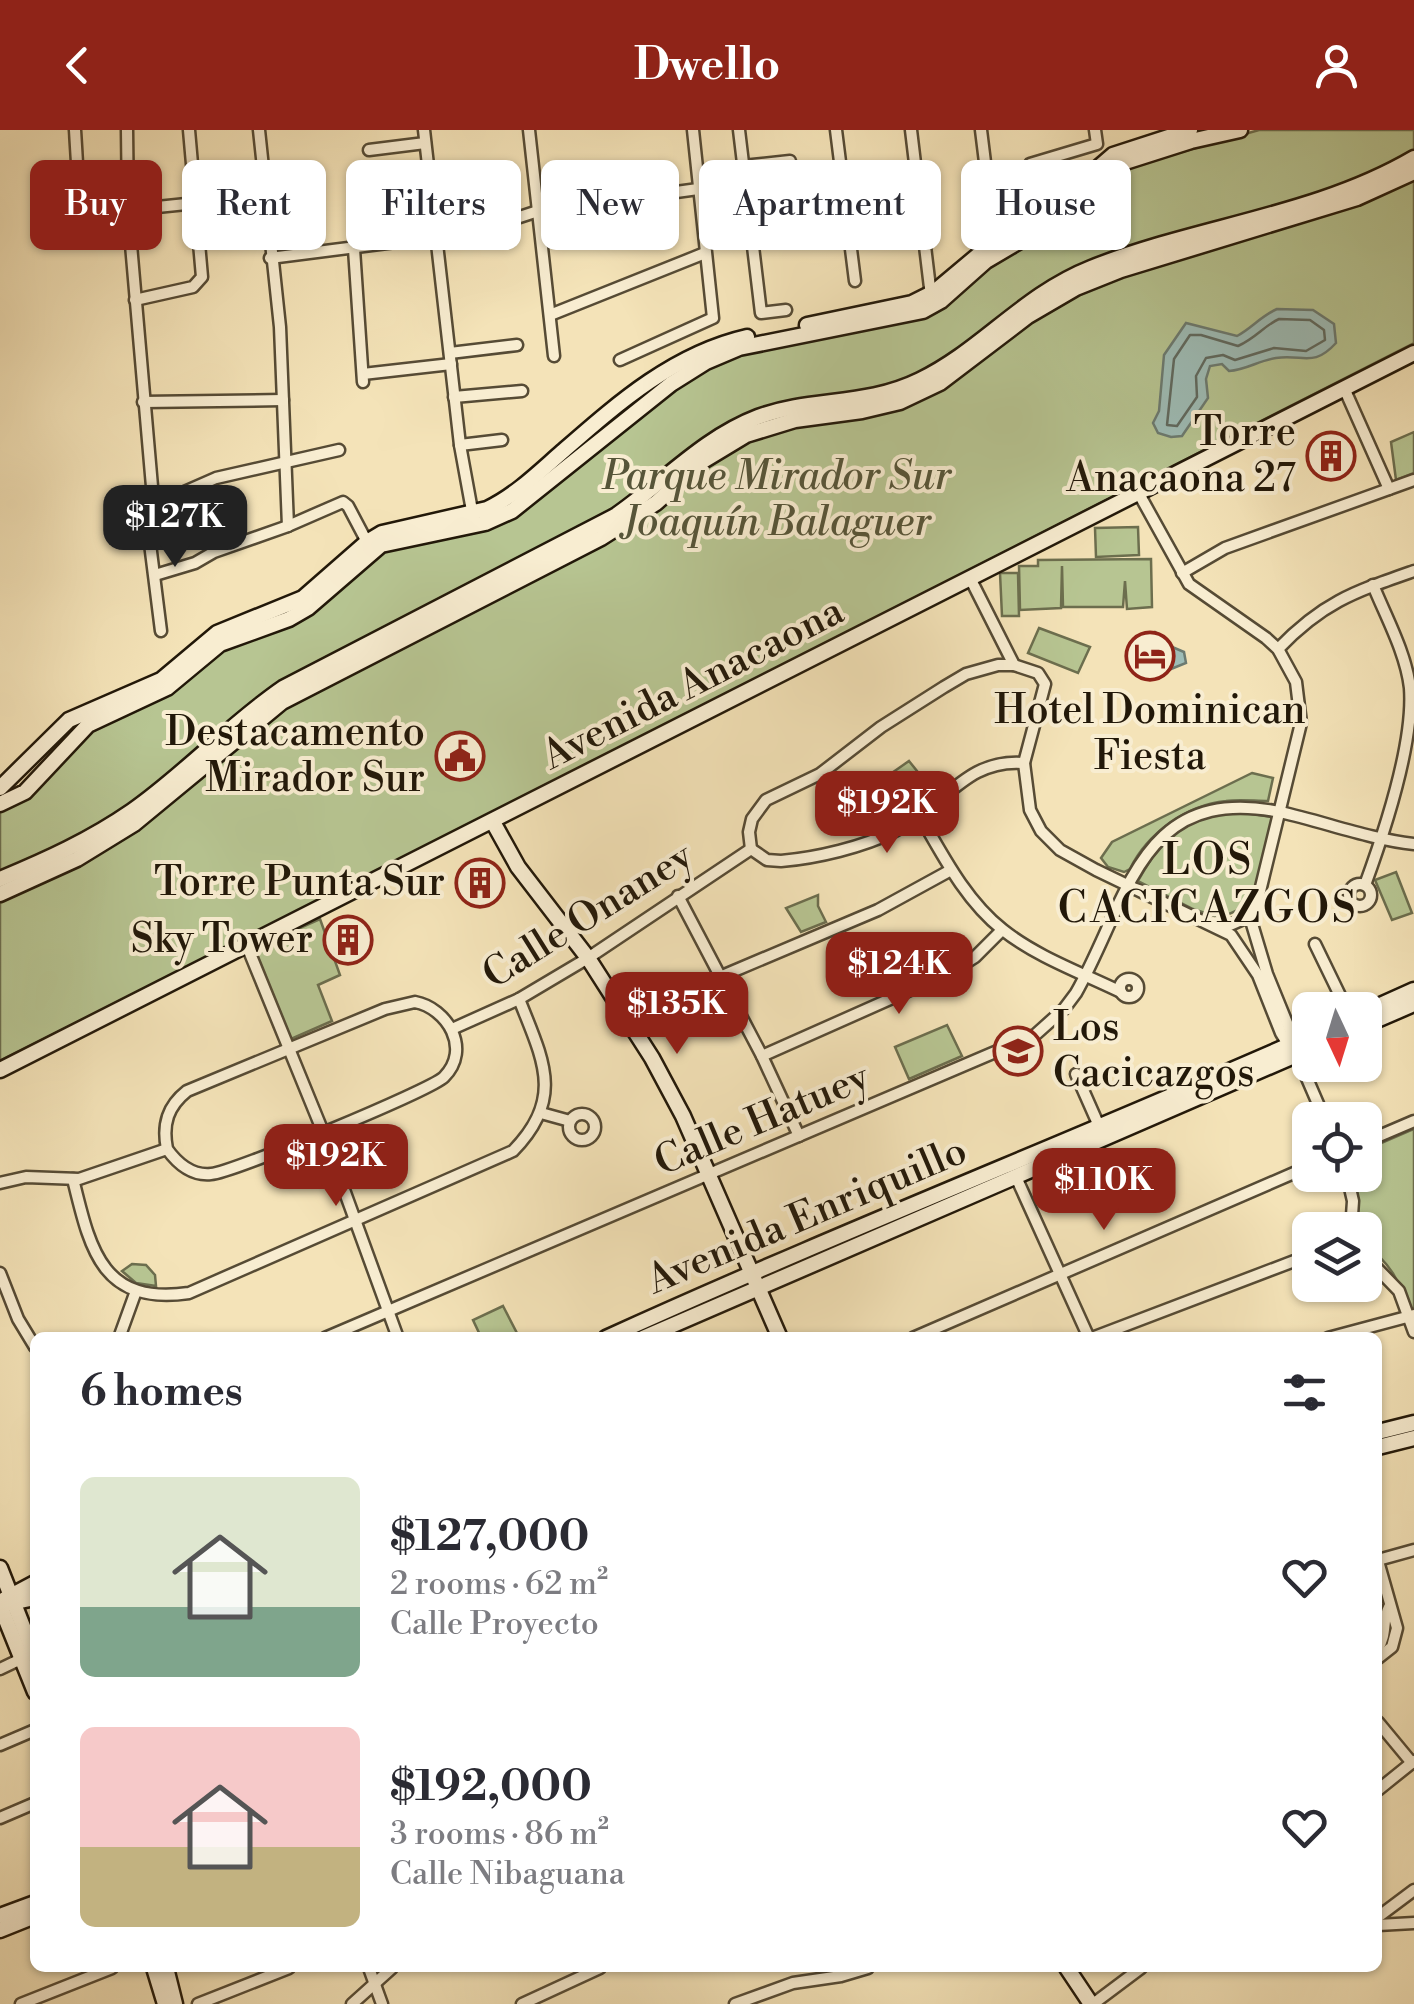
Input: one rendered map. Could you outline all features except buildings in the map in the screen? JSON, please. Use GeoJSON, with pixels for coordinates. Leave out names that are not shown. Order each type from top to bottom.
{"type":"FeatureCollection","features":[{"type":"Feature","properties":{"kind":"street"},"geometry":{"type":"LineString","coordinates":[[75,130],[78,160]]}},
{"type":"Feature","properties":{"kind":"street"},"geometry":{"type":"LineString","coordinates":[[127,130],[127,160]]}},
{"type":"Feature","properties":{"kind":"street"},"geometry":{"type":"LineString","coordinates":[[190,130],[192,160]]}},
{"type":"Feature","properties":{"kind":"street"},"geometry":{"type":"LineString","coordinates":[[259,130],[280,327],[288,526]]}},
{"type":"Feature","properties":{"kind":"street"},"geometry":{"type":"LineString","coordinates":[[424,130],[426,160]]}},
{"type":"Feature","properties":{"kind":"street"},"geometry":{"type":"LineString","coordinates":[[529,130],[554,356]]}},
{"type":"Feature","properties":{"kind":"street"},"geometry":{"type":"LineString","coordinates":[[620,360],[713,318],[693,130]]}},
{"type":"Feature","properties":{"kind":"street"},"geometry":{"type":"LineString","coordinates":[[739,130],[742,160]]}},
{"type":"Feature","properties":{"kind":"street"},"geometry":{"type":"LineString","coordinates":[[836,130],[855,281]]}},
{"type":"Feature","properties":{"kind":"street"},"geometry":{"type":"LineString","coordinates":[[911,130],[932,301]]}},
{"type":"Feature","properties":{"kind":"street"},"geometry":{"type":"LineString","coordinates":[[980,130],[984,160]]}},
{"type":"Feature","properties":{"kind":"street"},"geometry":{"type":"LineString","coordinates":[[1043,160],[1097,144],[1095,130]]}},
{"type":"Feature","properties":{"kind":"street"},"geometry":{"type":"LineString","coordinates":[[1107,160],[1190,133],[1240,130]]}},
{"type":"Feature","properties":{"kind":"street"},"geometry":{"type":"LineString","coordinates":[[0,788],[69,720],[160,680],[217,633],[303,598],[366,542],[382,533],[498,518],[536,495],[671,384],[706,362],[739,348],[902,318],[1052,222],[1122,163],[1190,133]]}},
{"type":"Feature","properties":{"kind":"street"},"geometry":{"type":"LineString","coordinates":[[369,150],[425,143]]}},
{"type":"Feature","properties":{"kind":"street"},"geometry":{"type":"LineString","coordinates":[[0,879],[79,844],[132,811],[283,688],[615,516],[655,489],[703,446],[756,418],[799,407],[860,400],[908,386],[948,364],[1048,289],[1089,269],[1336,194],[1414,158]]}},
{"type":"Feature","properties":{"kind":"street"},"geometry":{"type":"LineString","coordinates":[[0,894],[76,859],[134,824],[282,702],[601,538],[656,503],[703,461],[746,436],[795,420],[862,412],[900,402],[940,383],[1028,316],[1076,288],[1139,264],[1357,198],[1414,172]]}},
{"type":"Feature","properties":{"kind":"street"},"geometry":{"type":"LineString","coordinates":[[521,217],[698,189]]}},
{"type":"Feature","properties":{"kind":"street"},"geometry":{"type":"LineString","coordinates":[[131,250],[153,498]]}},
{"type":"Feature","properties":{"kind":"street"},"geometry":{"type":"LineString","coordinates":[[135,300],[164,296],[200,282],[198,250]]}},
{"type":"Feature","properties":{"kind":"street"},"geometry":{"type":"LineString","coordinates":[[270,258],[346,250]]}},
{"type":"Feature","properties":{"kind":"street"},"geometry":{"type":"LineString","coordinates":[[354,250],[363,378],[517,345]]}},
{"type":"Feature","properties":{"kind":"street"},"geometry":{"type":"LineString","coordinates":[[437,250],[460,445],[475,518]]}},
{"type":"Feature","properties":{"kind":"street"},"geometry":{"type":"LineString","coordinates":[[753,250],[761,313],[786,310]]}},
{"type":"Feature","properties":{"kind":"street"},"geometry":{"type":"LineString","coordinates":[[932,301],[987,250]]}},
{"type":"Feature","properties":{"kind":"street"},"geometry":{"type":"LineString","coordinates":[[550,315],[705,253]]}},
{"type":"Feature","properties":{"kind":"street","name":"Avenida Anacaona"},"geometry":{"type":"LineString","coordinates":[[0,1070],[1414,353]]}},
{"type":"Feature","properties":{"kind":"street"},"geometry":{"type":"LineString","coordinates":[[1344,388],[1389,489]]}},
{"type":"Feature","properties":{"kind":"street"},"geometry":{"type":"LineString","coordinates":[[454,397],[522,391]]}},
{"type":"Feature","properties":{"kind":"street"},"geometry":{"type":"LineString","coordinates":[[143,402],[283,400]]}},
{"type":"Feature","properties":{"kind":"street"},"geometry":{"type":"LineString","coordinates":[[460,445],[502,440]]}},
{"type":"Feature","properties":{"kind":"street"},"geometry":{"type":"LineString","coordinates":[[162,631],[145,504],[216,478],[339,450]]}},
{"type":"Feature","properties":{"kind":"street"},"geometry":{"type":"LineString","coordinates":[[1182,573],[1225,548],[1414,480]]}},
{"type":"Feature","properties":{"kind":"street"},"geometry":{"type":"LineString","coordinates":[[1138,492],[1182,573],[1197,592],[1278,649],[1296,682],[1302,706],[1301,723],[1253,915],[1252,934],[1292,1030]]}},
{"type":"Feature","properties":{"kind":"street"},"geometry":{"type":"LineString","coordinates":[[155,575],[195,563],[343,502],[366,542]]}},
{"type":"Feature","properties":{"kind":"street"},"geometry":{"type":"LineString","coordinates":[[0,804],[26,792],[88,725],[167,688],[220,644],[308,608],[366,554],[381,545],[475,518]]}},
{"type":"Feature","properties":{"kind":"street"},"geometry":{"type":"LineString","coordinates":[[1278,649],[1318,612],[1414,571]]}},
{"type":"Feature","properties":{"kind":"street"},"geometry":{"type":"LineString","coordinates":[[970,578],[1014,665]]}},
{"type":"Feature","properties":{"kind":"street"},"geometry":{"type":"LineString","coordinates":[[1366,885],[1409,753],[1410,667],[1374,585]]}},
{"type":"Feature","properties":{"kind":"street"},"geometry":{"type":"LineString","coordinates":[[1024,763],[1001,762],[977,770],[920,816],[882,837],[794,860],[767,860],[752,849],[752,819],[766,800],[820,774],[881,727],[966,674],[1014,665],[1038,673],[1045,684],[1024,763],[1030,810],[1042,831],[1060,850],[1221,929],[1241,946],[1292,1035]]}},
{"type":"Feature","properties":{"kind":"street","name":"Calle Hatuey"},"geometry":{"type":"LineString","coordinates":[[339,1332],[1034,1035],[1064,1009],[1086,975],[1128,885],[1153,844],[1190,817],[1230,808],[1280,812],[1414,844]]}},
{"type":"Feature","properties":{"kind":"street"},"geometry":{"type":"LineString","coordinates":[[920,816],[951,870],[1002,930],[1030,949],[1121,992]]}},
{"type":"Feature","properties":{"kind":"street"},"geometry":{"type":"LineString","coordinates":[[493,822],[518,867],[588,958],[652,1058],[709,1175],[777,1332]]}},
{"type":"Feature","properties":{"kind":"street","name":"Calle Onaney"},"geometry":{"type":"LineString","coordinates":[[450,1024],[519,1000],[752,849]]}},
{"type":"Feature","properties":{"kind":"street"},"geometry":{"type":"LineString","coordinates":[[722,976],[878,910],[951,870]]}},
{"type":"Feature","properties":{"kind":"street"},"geometry":{"type":"LineString","coordinates":[[678,896],[722,976],[799,1136]]}},
{"type":"Feature","properties":{"kind":"street"},"geometry":{"type":"LineString","coordinates":[[1221,929],[1253,915]]}},
{"type":"Feature","properties":{"kind":"street"},"geometry":{"type":"LineString","coordinates":[[762,1056],[953,971],[975,957],[1002,930]]}},
{"type":"Feature","properties":{"kind":"street"},"geometry":{"type":"LineString","coordinates":[[1315,944],[1338,992]]}},
{"type":"Feature","properties":{"kind":"street"},"geometry":{"type":"LineString","coordinates":[[247,946],[323,1132],[396,1332]]}},
{"type":"Feature","properties":{"kind":"street"},"geometry":{"type":"LineString","coordinates":[[1382,1004],[1414,990]]}},
{"type":"Feature","properties":{"kind":"street"},"geometry":{"type":"LineString","coordinates":[[73,1179],[90,1245],[104,1268],[136,1290],[159,1295],[190,1292],[514,1151],[532,1132],[547,1090],[543,1060],[519,1000]]}},
{"type":"Feature","properties":{"kind":"street"},"geometry":{"type":"LineString","coordinates":[[399,1004],[425,1004],[438,1010],[450,1024],[454,1054],[451,1068],[443,1078],[323,1132],[210,1174],[183,1167],[166,1148],[166,1120],[176,1100],[187,1090],[399,1004]]}},
{"type":"Feature","properties":{"kind":"street"},"geometry":{"type":"LineString","coordinates":[[1382,1018],[1414,1004]]}},
{"type":"Feature","properties":{"kind":"street","name":"Avenida Enriquillo"},"geometry":{"type":"LineString","coordinates":[[656,1332],[758,1288],[1099,1126],[1292,1050]]}},
{"type":"Feature","properties":{"kind":"street","name":"Avenida Enriquillo"},"geometry":{"type":"LineString","coordinates":[[619,1332],[752,1272],[1016,1177],[1292,1050]]}},
{"type":"Feature","properties":{"kind":"street"},"geometry":{"type":"LineString","coordinates":[[1076,1074],[1099,1126]]}},
{"type":"Feature","properties":{"kind":"street"},"geometry":{"type":"LineString","coordinates":[[541,1113],[570,1121]]}},
{"type":"Feature","properties":{"kind":"street"},"geometry":{"type":"LineString","coordinates":[[1382,1135],[1414,1122]]}},
{"type":"Feature","properties":{"kind":"street"},"geometry":{"type":"LineString","coordinates":[[0,1183],[26,1176],[73,1179],[166,1148]]}},
{"type":"Feature","properties":{"kind":"street"},"geometry":{"type":"LineString","coordinates":[[927,1332],[1292,1174]]}},
{"type":"Feature","properties":{"kind":"street"},"geometry":{"type":"LineString","coordinates":[[1016,1177],[1088,1332]]}},
{"type":"Feature","properties":{"kind":"street"},"geometry":{"type":"LineString","coordinates":[[1107,1332],[1292,1263]]}},
{"type":"Feature","properties":{"kind":"street"},"geometry":{"type":"LineString","coordinates":[[1382,1272],[1411,1316],[1414,1332]]}},
{"type":"Feature","properties":{"kind":"street"},"geometry":{"type":"LineString","coordinates":[[0,1273],[18,1320],[30,1339]]}},
{"type":"Feature","properties":{"kind":"street"},"geometry":{"type":"LineString","coordinates":[[122,1332],[136,1290]]}},
{"type":"Feature","properties":{"kind":"street"},"geometry":{"type":"LineString","coordinates":[[1351,1332],[1411,1316]]}},
{"type":"Feature","properties":{"kind":"street"},"geometry":{"type":"LineString","coordinates":[[1382,1431],[1414,1422]]}},
{"type":"Feature","properties":{"kind":"street"},"geometry":{"type":"LineString","coordinates":[[1382,1446],[1414,1438]]}},
{"type":"Feature","properties":{"kind":"street"},"geometry":{"type":"LineString","coordinates":[[1382,1560],[1414,1550]]}},
{"type":"Feature","properties":{"kind":"street"},"geometry":{"type":"LineString","coordinates":[[0,1568],[28,1658],[0,1669]]}},
{"type":"Feature","properties":{"kind":"street"},"geometry":{"type":"LineString","coordinates":[[1382,1578],[1394,1614],[1396,1638],[1382,1656]]}},
{"type":"Feature","properties":{"kind":"street"},"geometry":{"type":"LineString","coordinates":[[8,1601],[30,1586]]}},
{"type":"Feature","properties":{"kind":"street"},"geometry":{"type":"LineString","coordinates":[[1382,1640],[1389,1607]]}},
{"type":"Feature","properties":{"kind":"street"},"geometry":{"type":"LineString","coordinates":[[1382,1727],[1413,1762],[1382,1787]]}},
{"type":"Feature","properties":{"kind":"street"},"geometry":{"type":"LineString","coordinates":[[0,1745],[30,1732]]}},
{"type":"Feature","properties":{"kind":"street"},"geometry":{"type":"LineString","coordinates":[[0,1818],[30,1805]]}},
{"type":"Feature","properties":{"kind":"street"},"geometry":{"type":"LineString","coordinates":[[1382,1917],[1414,1890]]}},
{"type":"Feature","properties":{"kind":"street"},"geometry":{"type":"LineString","coordinates":[[1398,1902],[1410,1924]]}},
{"type":"Feature","properties":{"kind":"street"},"geometry":{"type":"LineString","coordinates":[[0,1916],[30,1905]]}},
{"type":"Feature","properties":{"kind":"street"},"geometry":{"type":"LineString","coordinates":[[0,1930],[30,1918]]}},
{"type":"Feature","properties":{"kind":"street"},"geometry":{"type":"LineString","coordinates":[[1382,1921],[1410,1924]]}},
{"type":"Feature","properties":{"kind":"street"},"geometry":{"type":"LineString","coordinates":[[22,2004],[102,1972]]}},
{"type":"Feature","properties":{"kind":"street"},"geometry":{"type":"LineString","coordinates":[[155,1972],[164,2004]]}},
{"type":"Feature","properties":{"kind":"street"},"geometry":{"type":"LineString","coordinates":[[167,1972],[175,2004]]}},
{"type":"Feature","properties":{"kind":"street"},"geometry":{"type":"LineString","coordinates":[[198,2004],[278,1972]]}},
{"type":"Feature","properties":{"kind":"street"},"geometry":{"type":"LineString","coordinates":[[370,1972],[382,2004]]}},
{"type":"Feature","properties":{"kind":"street"},"geometry":{"type":"LineString","coordinates":[[352,2004],[387,1972]]}},
{"type":"Feature","properties":{"kind":"street"},"geometry":{"type":"LineString","coordinates":[[522,2004],[578,1972]]}},
{"type":"Feature","properties":{"kind":"street"},"geometry":{"type":"LineString","coordinates":[[736,2004],[793,1983],[854,1972]]}},
{"type":"Feature","properties":{"kind":"street"},"geometry":{"type":"LineString","coordinates":[[1070,1972],[1092,2004],[1136,1972]]}},
{"type":"Feature","properties":{"kind":"green space","name":"Parque Mirador Sur Joaquín Balaguer"},"geometry":{"type":"Polygon","coordinates":[[[1259,130],[1414,130],[1414,343],[0,1061],[0,807],[81,737],[215,653],[273,628],[373,554],[504,518],[693,376],[745,353],[936,312],[977,275],[1015,250],[1131,250],[1131,166],[1259,130]]]}},
{"type":"Feature","properties":{"kind":"green space"},"geometry":{"type":"Polygon","coordinates":[[[1414,432],[1414,473],[1396,480],[1391,442],[1414,432]]]}},
{"type":"Feature","properties":{"kind":"green space"},"geometry":{"type":"Polygon","coordinates":[[[1138,527],[1139,555],[1096,557],[1095,528],[1138,527]]]}},
{"type":"Feature","properties":{"kind":"green space"},"geometry":{"type":"Polygon","coordinates":[[[1151,559],[1152,607],[1127,609],[1125,581],[1123,607],[1063,607],[1062,566],[1061,608],[1020,610],[1019,566],[1038,566],[1038,560],[1151,559]]]}},
{"type":"Feature","properties":{"kind":"green space"},"geometry":{"type":"Polygon","coordinates":[[[1000,573],[1018,573],[1019,616],[1002,616],[1000,573]]]}},
{"type":"Feature","properties":{"kind":"green space"},"geometry":{"type":"Polygon","coordinates":[[[1039,628],[1090,647],[1078,673],[1028,653],[1039,628]]]}},
{"type":"Feature","properties":{"kind":"green space"},"geometry":{"type":"Polygon","coordinates":[[[909,761],[921,776],[897,793],[886,777],[909,761]]]}},
{"type":"Feature","properties":{"kind":"green space"},"geometry":{"type":"Polygon","coordinates":[[[1252,773],[1273,778],[1268,801],[1226,801],[1197,808],[1157,833],[1124,872],[1108,867],[1101,858],[1112,842],[1252,773]]]}},
{"type":"Feature","properties":{"kind":"green space"},"geometry":{"type":"Polygon","coordinates":[[[1230,811],[1273,817],[1255,890],[1245,907],[1220,918],[1138,881],[1156,852],[1175,833],[1230,811]]]}},
{"type":"Feature","properties":{"kind":"green space"},"geometry":{"type":"Polygon","coordinates":[[[1396,872],[1412,913],[1392,920],[1375,880],[1396,872]]]}},
{"type":"Feature","properties":{"kind":"green space"},"geometry":{"type":"Polygon","coordinates":[[[818,895],[818,906],[826,922],[801,932],[786,908],[818,895]]]}},
{"type":"Feature","properties":{"kind":"green space"},"geometry":{"type":"Polygon","coordinates":[[[320,919],[340,975],[318,985],[332,1021],[291,1039],[253,949],[320,919]]]}},
{"type":"Feature","properties":{"kind":"green space"},"geometry":{"type":"Polygon","coordinates":[[[947,1025],[962,1056],[909,1079],[895,1047],[947,1025]]]}},
{"type":"Feature","properties":{"kind":"green space"},"geometry":{"type":"Polygon","coordinates":[[[1414,1129],[1414,1309],[1409,1311],[1393,1274],[1382,1260],[1382,1212],[1355,1212],[1356,1192],[1382,1192],[1382,1143],[1414,1129]]]}},
{"type":"Feature","properties":{"kind":"green space"},"geometry":{"type":"Polygon","coordinates":[[[132,1264],[146,1265],[155,1275],[156,1286],[136,1283],[122,1271],[132,1264]]]}},
{"type":"Feature","properties":{"kind":"green space"},"geometry":{"type":"Polygon","coordinates":[[[503,1306],[516,1332],[479,1332],[473,1320],[503,1306]]]}},
{"type":"Feature","properties":{"kind":"water"},"geometry":{"type":"Polygon","coordinates":[[[1277,309],[1313,310],[1334,324],[1336,343],[1314,358],[1276,358],[1229,371],[1222,364],[1210,366],[1206,379],[1208,398],[1182,436],[1158,433],[1153,423],[1159,411],[1164,355],[1186,323],[1237,336],[1277,309]]]}},
{"type":"Feature","properties":{"kind":"water"},"geometry":{"type":"Polygon","coordinates":[[[1155,632],[1163,637],[1161,646],[1167,660],[1170,646],[1184,652],[1186,663],[1171,669],[1168,660],[1150,667],[1138,639],[1155,632]]]}},
{"type":"Feature","properties":{"kind":"place","name":"Torre Anacaona 27"},"geometry":{"type":"Point","coordinates":[1331,456]}},
{"type":"Feature","properties":{"kind":"place","name":"Hotel Dominican Fiesta"},"geometry":{"type":"Point","coordinates":[1150,656]}},
{"type":"Feature","properties":{"kind":"place","name":"Destacamento Mirador Sur"},"geometry":{"type":"Point","coordinates":[460,756]}},
{"type":"Feature","properties":{"kind":"place","name":"Torre Punta Sur"},"geometry":{"type":"Point","coordinates":[480,883]}},
{"type":"Feature","properties":{"kind":"place","name":"Sky Tower"},"geometry":{"type":"Point","coordinates":[348,940]}},
{"type":"Feature","properties":{"kind":"place","name":"Los Cacicazgos"},"geometry":{"type":"Point","coordinates":[1018,1051]}},
{"type":"Feature","properties":{"kind":"district","name":"LOS CACICAZGOS"},"geometry":{"type":"Point","coordinates":[1208,885]}}]}
